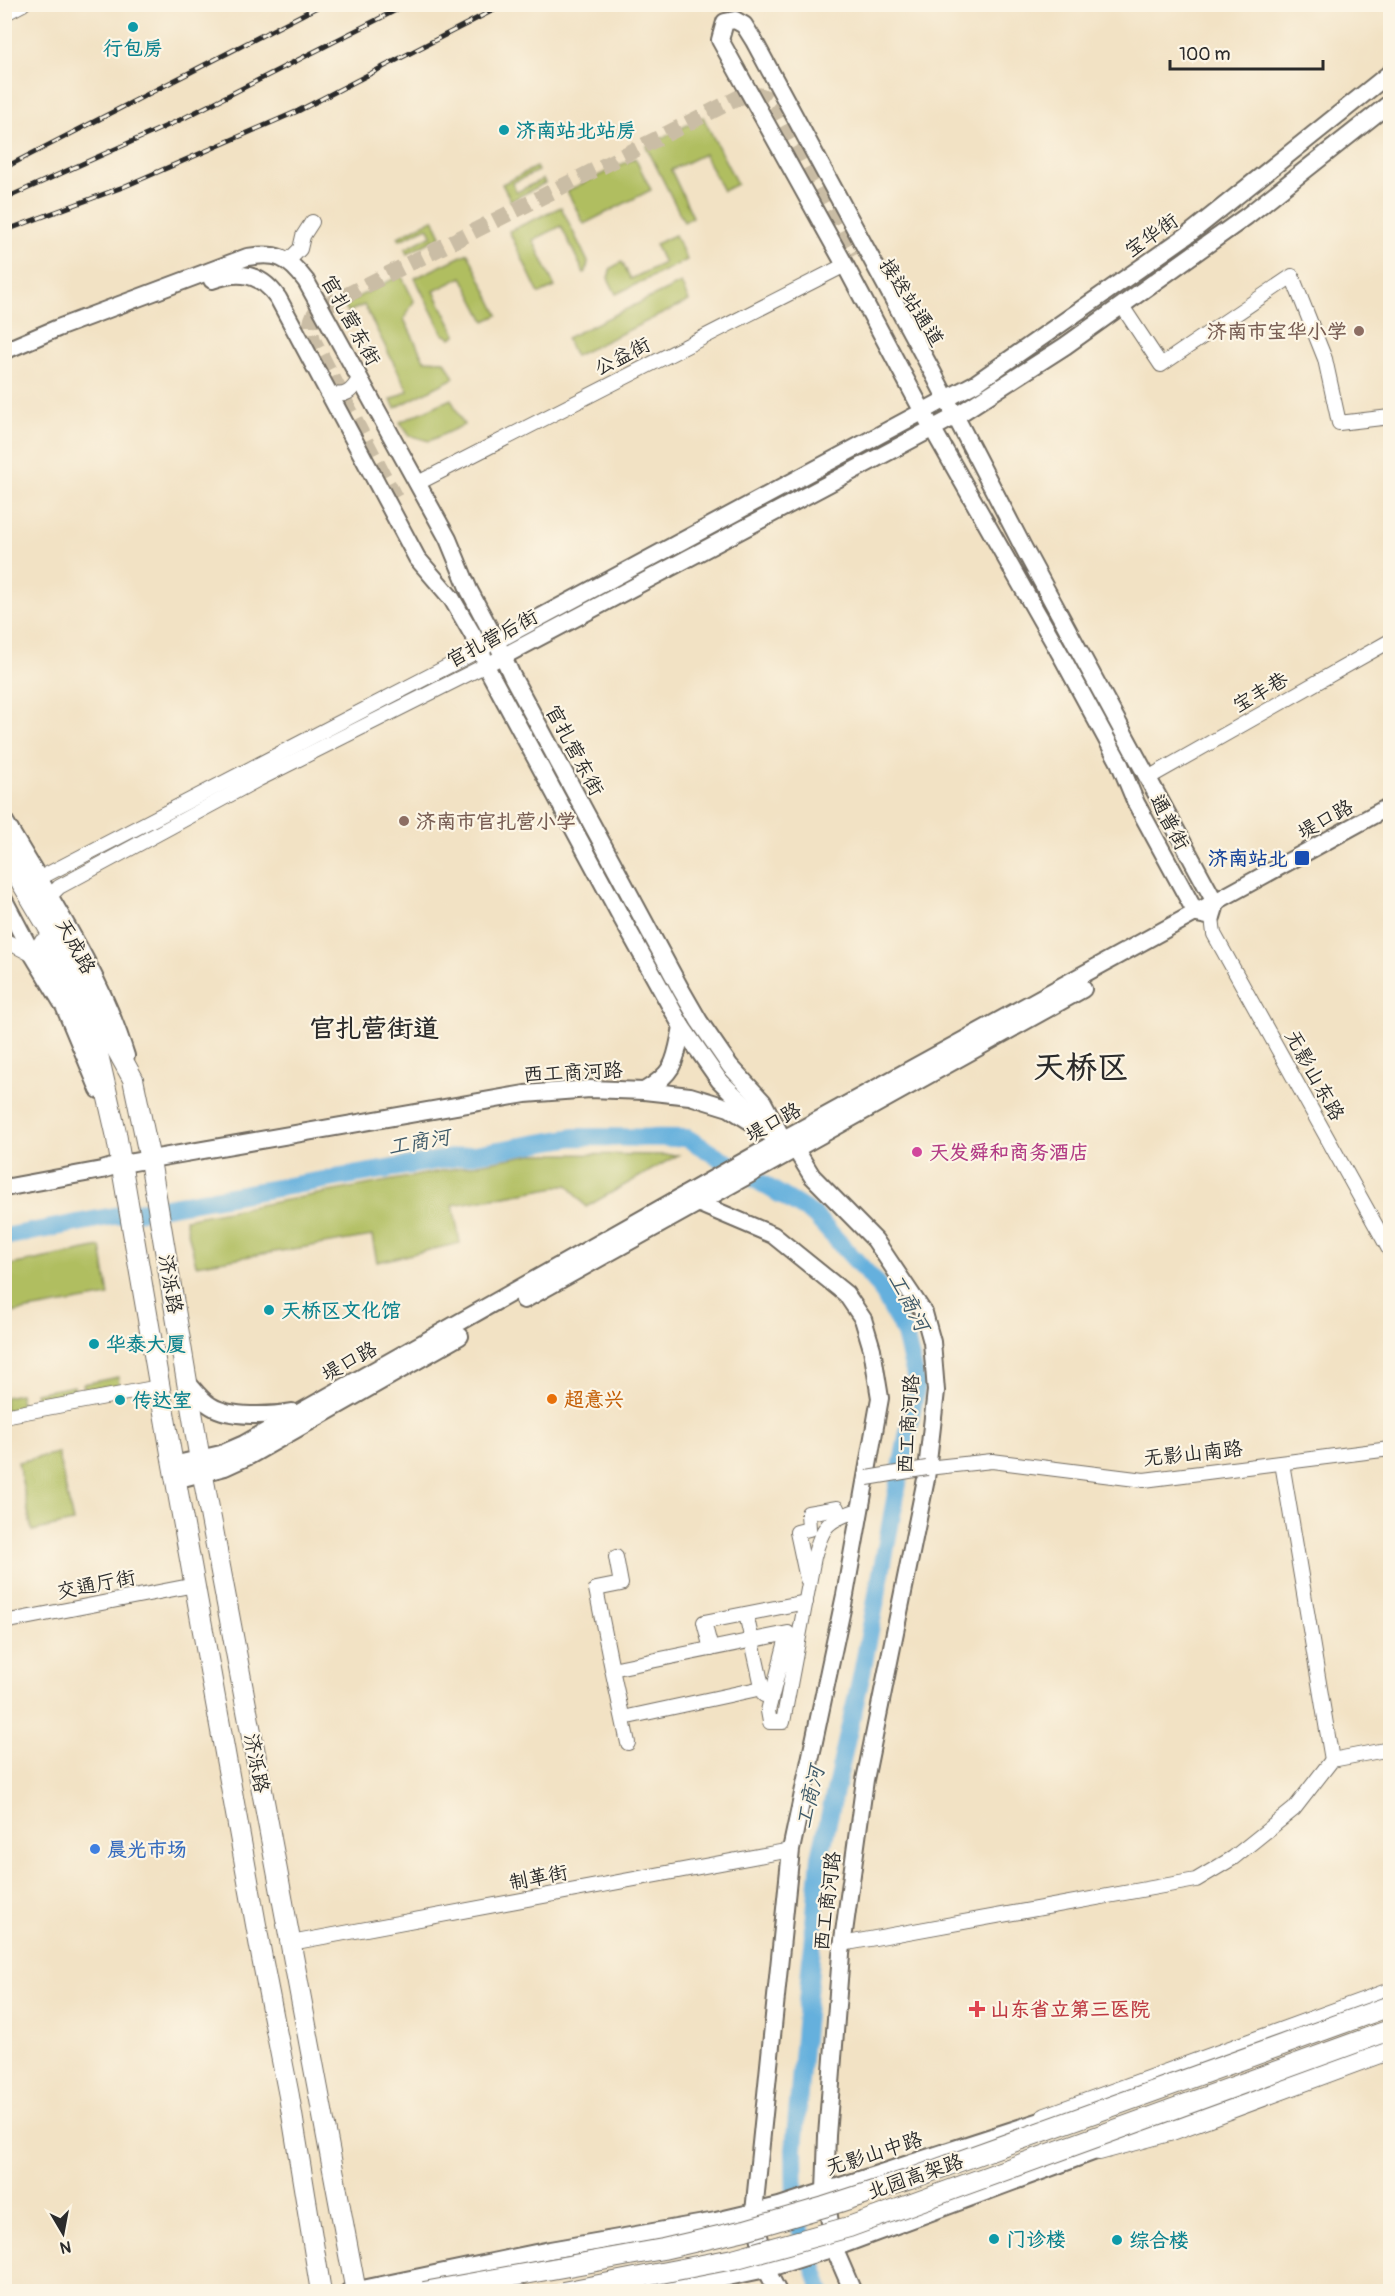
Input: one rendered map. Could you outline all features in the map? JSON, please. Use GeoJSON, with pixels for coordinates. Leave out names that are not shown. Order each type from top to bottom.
{"type":"FeatureCollection","features":[{"type":"Feature","properties":{"kind":"highway","name":"天成路"},"geometry":{"type":"LineString","coordinates":[[4,853],[70,964],[133,1079],[150,1160]]}},
{"type":"Feature","properties":{"kind":"highway","name":"天成路"},"geometry":{"type":"LineString","coordinates":[[4,876],[80,1010],[97,1050],[122,1164]]}},
{"type":"Feature","properties":{"kind":"highway","name":"济泺路"},"geometry":{"type":"LineString","coordinates":[[150,1160],[202,1467],[353,2291]]}},
{"type":"Feature","properties":{"kind":"highway","name":"济泺路"},"geometry":{"type":"LineString","coordinates":[[122,1164],[174,1473],[261,1958],[289,2096],[321,2292]]}},
{"type":"Feature","properties":{"kind":"highway"},"geometry":{"type":"LineString","coordinates":[[1046,2118],[1390,1993]]}},
{"type":"Feature","properties":{"kind":"highway","name":"北园高架路"},"geometry":{"type":"LineString","coordinates":[[424,2292],[663,2248],[745,2230],[824,2207],[921,2175],[1390,2004]]}},
{"type":"Feature","properties":{"kind":"highway","name":"北园高架路"},"geometry":{"type":"LineString","coordinates":[[563,2292],[733,2259],[849,2227],[1390,2030]]}},
{"type":"Feature","properties":{"kind":"highway"},"geometry":{"type":"LineString","coordinates":[[1099,2150],[1169,2131],[1390,2049]]}},
{"type":"Feature","properties":{"kind":"main road"},"geometry":{"type":"LineString","coordinates":[[851,260],[720,40],[725,22],[735,20],[744,25],[933,373]]}},
{"type":"Feature","properties":{"kind":"main road","name":"宝华街"},"geometry":{"type":"LineString","coordinates":[[922,412],[976,383],[1189,234],[1390,72]]}},
{"type":"Feature","properties":{"kind":"main road","name":"宝华街"},"geometry":{"type":"LineString","coordinates":[[956,416],[1065,346],[1122,306],[1277,193],[1390,103]]}},
{"type":"Feature","properties":{"kind":"main road"},"geometry":{"type":"LineString","coordinates":[[4,351],[58,328],[247,257],[276,255],[288,261]]}},
{"type":"Feature","properties":{"kind":"main road","name":"通普街"},"geometry":{"type":"LineString","coordinates":[[851,260],[922,412],[1108,741],[1136,803],[1208,911]]}},
{"type":"Feature","properties":{"kind":"main road","name":"接送站通道"},"geometry":{"type":"LineString","coordinates":[[851,260],[933,373]]}},
{"type":"Feature","properties":{"kind":"main road","name":"官扎营东街"},"geometry":{"type":"LineString","coordinates":[[288,261],[306,281],[418,483],[448,539],[493,649],[699,1021],[730,1066],[763,1102],[778,1136]]}},
{"type":"Feature","properties":{"kind":"main road","name":"官扎营东街"},"geometry":{"type":"LineString","coordinates":[[4,363],[69,335],[224,276],[243,275],[261,279],[269,285],[278,298],[331,393],[417,558],[493,649]]}},
{"type":"Feature","properties":{"kind":"main road","name":"通普街"},"geometry":{"type":"LineString","coordinates":[[933,373],[1148,778],[1208,911]]}},
{"type":"Feature","properties":{"kind":"main road","name":"官扎营后街"},"geometry":{"type":"LineString","coordinates":[[493,649],[922,412]]}},
{"type":"Feature","properties":{"kind":"main road","name":"官扎营后街"},"geometry":{"type":"LineString","coordinates":[[493,649],[956,416]]}},
{"type":"Feature","properties":{"kind":"main road"},"geometry":{"type":"LineString","coordinates":[[395,498],[452,599]]}},
{"type":"Feature","properties":{"kind":"main road","name":"官扎营东街"},"geometry":{"type":"LineString","coordinates":[[493,649],[486,666],[682,1027],[719,1080],[778,1136]]}},
{"type":"Feature","properties":{"kind":"main road","name":"堤口路"},"geometry":{"type":"LineString","coordinates":[[202,1467],[221,1454],[244,1444],[771,1156],[799,1155],[1208,911],[1390,806]]}},
{"type":"Feature","properties":{"kind":"main road","name":"堤口路"},"geometry":{"type":"LineString","coordinates":[[771,1156],[778,1136],[1390,817]]}},
{"type":"Feature","properties":{"kind":"main road","name":"天成路"},"geometry":{"type":"LineString","coordinates":[[4,820],[99,986],[116,1024],[133,1079]]}},
{"type":"Feature","properties":{"kind":"main road","name":"天成路"},"geometry":{"type":"LineString","coordinates":[[4,900],[33,955],[64,1006],[85,1052],[116,1134]]}},
{"type":"Feature","properties":{"kind":"main road"},"geometry":{"type":"LineString","coordinates":[[644,1090],[662,1080],[675,1063],[682,1027]]}},
{"type":"Feature","properties":{"kind":"main road","name":"西工商河路"},"geometry":{"type":"LineString","coordinates":[[4,1188],[102,1170],[122,1164],[525,1094],[590,1089],[644,1090],[690,1096],[729,1108],[778,1136],[799,1155],[813,1176],[875,1240],[924,1313],[932,1342],[936,1391],[927,1468],[865,1780],[842,1944],[827,2136],[819,2193],[828,2250],[853,2292]]}},
{"type":"Feature","properties":{"kind":"main road","name":"堤口路"},"geometry":{"type":"LineString","coordinates":[[174,1473],[202,1467],[225,1467],[249,1456],[692,1200]]}},
{"type":"Feature","properties":{"kind":"main road","name":"西工商河路"},"geometry":{"type":"LineString","coordinates":[[692,1200],[773,1235],[846,1294],[863,1320],[872,1348],[880,1398],[845,1595],[791,1850],[761,2210],[766,2270],[778,2292]]}},
{"type":"Feature","properties":{"kind":"main road"},"geometry":{"type":"LineString","coordinates":[[187,1382],[211,1406],[239,1414],[275,1415],[307,1408]]}},
{"type":"Feature","properties":{"kind":"main road","name":"无影山中路"},"geometry":{"type":"LineString","coordinates":[[353,2291],[550,2250],[716,2221],[761,2210],[1046,2118],[1090,2109],[1390,2004]]}},
{"type":"Feature","properties":{"kind":"main road"},"geometry":{"type":"LineString","coordinates":[[657,2292],[766,2270],[828,2250],[1390,2040]]}},
{"type":"Feature","properties":{"kind":"street"},"geometry":{"type":"LineString","coordinates":[[4,14],[23,4]]}},
{"type":"Feature","properties":{"kind":"street"},"geometry":{"type":"LineString","coordinates":[[288,261],[300,249],[303,236],[312,222]]}},
{"type":"Feature","properties":{"kind":"street","name":"公益街"},"geometry":{"type":"LineString","coordinates":[[418,483],[851,260]]}},
{"type":"Feature","properties":{"kind":"street"},"geometry":{"type":"LineString","coordinates":[[1122,306],[1161,365],[1292,276],[1325,359],[1339,423],[1390,417]]}},
{"type":"Feature","properties":{"kind":"street"},"geometry":{"type":"LineString","coordinates":[[331,393],[339,396],[349,393],[359,379]]}},
{"type":"Feature","properties":{"kind":"street","name":"宝丰巷"},"geometry":{"type":"LineString","coordinates":[[1148,778],[1390,640]]}},
{"type":"Feature","properties":{"kind":"street","name":"官扎营后街"},"geometry":{"type":"LineString","coordinates":[[38,879],[493,649]]}},
{"type":"Feature","properties":{"kind":"street","name":"官扎营后街"},"geometry":{"type":"LineString","coordinates":[[49,897],[59,887],[259,779],[486,666]]}},
{"type":"Feature","properties":{"kind":"street","name":"无影山东路"},"geometry":{"type":"LineString","coordinates":[[1208,911],[1214,934],[1390,1251]]}},
{"type":"Feature","properties":{"kind":"street"},"geometry":{"type":"LineString","coordinates":[[4,940],[33,955]]}},
{"type":"Feature","properties":{"kind":"street"},"geometry":{"type":"LineString","coordinates":[[4,1416],[159,1387]]}},
{"type":"Feature","properties":{"kind":"street","name":"无影山南路"},"geometry":{"type":"LineString","coordinates":[[867,1478],[927,1468],[992,1461],[1144,1480],[1390,1449]]}},
{"type":"Feature","properties":{"kind":"street"},"geometry":{"type":"LineString","coordinates":[[1282,1463],[1332,1760]]}},
{"type":"Feature","properties":{"kind":"street"},"geometry":{"type":"LineString","coordinates":[[809,1587],[797,1532],[809,1529],[808,1513],[837,1508],[840,1516]]}},
{"type":"Feature","properties":{"kind":"street"},"geometry":{"type":"LineString","coordinates":[[746,1614],[770,1722],[783,1722],[794,1631],[806,1602],[822,1532],[840,1516],[859,1510]]}},
{"type":"Feature","properties":{"kind":"street"},"geometry":{"type":"LineString","coordinates":[[616,1557],[621,1584],[596,1589],[628,1743]]}},
{"type":"Feature","properties":{"kind":"street","name":"交通厅街"},"geometry":{"type":"LineString","coordinates":[[4,1622],[195,1585]]}},
{"type":"Feature","properties":{"kind":"street"},"geometry":{"type":"LineString","coordinates":[[711,1649],[704,1622],[806,1602]]}},
{"type":"Feature","properties":{"kind":"street"},"geometry":{"type":"LineString","coordinates":[[612,1669],[794,1631]]}},
{"type":"Feature","properties":{"kind":"street"},"geometry":{"type":"LineString","coordinates":[[623,1718],[762,1688]]}},
{"type":"Feature","properties":{"kind":"street"},"geometry":{"type":"LineString","coordinates":[[842,1944],[1196,1880],[1233,1857],[1294,1809],[1332,1760],[1390,1749]]}},
{"type":"Feature","properties":{"kind":"street","name":"制革街"},"geometry":{"type":"LineString","coordinates":[[291,1943],[791,1850]]}},
{"type":"Feature","properties":{"kind":"green space"},"geometry":{"type":"Polygon","coordinates":[[[703,117],[737,184],[723,191],[704,154],[671,170],[693,217],[684,222],[646,146],[703,117]]]}},
{"type":"Feature","properties":{"kind":"green space"},"geometry":{"type":"Polygon","coordinates":[[[635,158],[651,190],[584,224],[567,191],[635,158]]]}},
{"type":"Feature","properties":{"kind":"green space"},"geometry":{"type":"Polygon","coordinates":[[[536,167],[538,171],[512,183],[517,192],[543,179],[545,183],[511,201],[502,184],[536,167]]]}},
{"type":"Feature","properties":{"kind":"green space"},"geometry":{"type":"Polygon","coordinates":[[[561,207],[588,262],[586,272],[584,273],[561,226],[533,240],[555,287],[539,294],[509,231],[561,207]]]}},
{"type":"Feature","properties":{"kind":"green space"},"geometry":{"type":"Polygon","coordinates":[[[433,219],[441,236],[407,254],[405,249],[432,235],[428,227],[400,240],[398,237],[433,219]]]}},
{"type":"Feature","properties":{"kind":"green space"},"geometry":{"type":"Polygon","coordinates":[[[675,235],[687,260],[616,294],[608,278],[611,268],[622,262],[631,279],[664,263],[655,244],[675,235]]]}},
{"type":"Feature","properties":{"kind":"green space"},"geometry":{"type":"Polygon","coordinates":[[[468,253],[498,315],[485,321],[462,277],[434,291],[456,335],[451,338],[443,334],[415,278],[468,253]]]}},
{"type":"Feature","properties":{"kind":"green space"},"geometry":{"type":"Polygon","coordinates":[[[401,275],[414,301],[404,319],[424,360],[445,361],[454,378],[395,408],[391,400],[408,391],[364,305],[348,312],[344,304],[401,275]]]}},
{"type":"Feature","properties":{"kind":"green space"},"geometry":{"type":"Polygon","coordinates":[[[681,283],[689,301],[575,356],[566,338],[681,283]]]}},
{"type":"Feature","properties":{"kind":"green space"},"geometry":{"type":"Polygon","coordinates":[[[451,399],[464,425],[429,441],[409,435],[400,422],[451,399]]]}},
{"type":"Feature","properties":{"kind":"green space"},"geometry":{"type":"Polygon","coordinates":[[[532,1154],[678,1155],[586,1207],[568,1185],[453,1205],[460,1243],[377,1262],[372,1236],[196,1265],[185,1219],[532,1154]]]}},
{"type":"Feature","properties":{"kind":"green space"},"geometry":{"type":"Polygon","coordinates":[[[101,1247],[109,1296],[5,1314],[5,1266],[101,1247]]]}},
{"type":"Feature","properties":{"kind":"green space"},"geometry":{"type":"Polygon","coordinates":[[[118,1377],[120,1389],[85,1395],[83,1384],[118,1377]]]}},
{"type":"Feature","properties":{"kind":"green space"},"geometry":{"type":"Polygon","coordinates":[[[74,1386],[76,1397],[39,1405],[35,1393],[74,1386]]]}},
{"type":"Feature","properties":{"kind":"green space"},"geometry":{"type":"Polygon","coordinates":[[[20,1394],[22,1409],[5,1412],[5,1397],[20,1394]]]}},
{"type":"Feature","properties":{"kind":"green space"},"geometry":{"type":"Polygon","coordinates":[[[58,1453],[73,1522],[32,1531],[18,1462],[58,1453]]]}},
{"type":"Feature","properties":{"kind":"waterway","name":"工商河"},"geometry":{"type":"LineString","coordinates":[[4,1237],[574,1137],[687,1138],[814,1215],[880,1287],[905,1334],[917,1384],[862,1673],[820,1857],[794,2149],[795,2214],[822,2292]]}},
{"type":"Feature","properties":{"kind":"tunnel"},"geometry":{"type":"LineString","coordinates":[[395,498],[313,340],[311,325],[317,310],[740,97],[752,95],[765,97],[778,107],[857,254]]}},
{"type":"Feature","properties":{"kind":"railway"},"geometry":{"type":"LineString","coordinates":[[4,168],[323,4]]}},
{"type":"Feature","properties":{"kind":"railway"},"geometry":{"type":"LineString","coordinates":[[4,199],[182,119],[408,4]]}},
{"type":"Feature","properties":{"kind":"railway"},"geometry":{"type":"LineString","coordinates":[[4,231],[123,187],[298,111],[505,4]]}},
{"type":"Feature","properties":{"kind":"place","name":"行包房"},"geometry":{"type":"Point","coordinates":[133,27]}},
{"type":"Feature","properties":{"kind":"place","name":"济南站北站房"},"geometry":{"type":"Point","coordinates":[504,130]}},
{"type":"Feature","properties":{"kind":"place","name":"济南市宝华小学"},"geometry":{"type":"Point","coordinates":[1359,331]}},
{"type":"Feature","properties":{"kind":"place","name":"济南市官扎营小学"},"geometry":{"type":"Point","coordinates":[404,821]}},
{"type":"Feature","properties":{"kind":"place","name":"济南站北"},"geometry":{"type":"Point","coordinates":[1302,858]}},
{"type":"Feature","properties":{"kind":"place","name":"天发舜和商务酒店"},"geometry":{"type":"Point","coordinates":[917,1152]}},
{"type":"Feature","properties":{"kind":"place","name":"天桥区文化馆"},"geometry":{"type":"Point","coordinates":[269,1310]}},
{"type":"Feature","properties":{"kind":"place","name":"华泰大厦"},"geometry":{"type":"Point","coordinates":[94,1344]}},
{"type":"Feature","properties":{"kind":"place","name":"超意兴"},"geometry":{"type":"Point","coordinates":[552,1399]}},
{"type":"Feature","properties":{"kind":"place","name":"传达室"},"geometry":{"type":"Point","coordinates":[120,1400]}},
{"type":"Feature","properties":{"kind":"place","name":"晨光市场"},"geometry":{"type":"Point","coordinates":[95,1849]}},
{"type":"Feature","properties":{"kind":"place","name":"山东省立第三医院"},"geometry":{"type":"Point","coordinates":[977,2009]}},
{"type":"Feature","properties":{"kind":"place","name":"门诊楼"},"geometry":{"type":"Point","coordinates":[994,2239]}},
{"type":"Feature","properties":{"kind":"place","name":"综合楼"},"geometry":{"type":"Point","coordinates":[1117,2240]}},
{"type":"Feature","properties":{"kind":"district","name":"官扎营街道"},"geometry":{"type":"Point","coordinates":[374,1028]}},
{"type":"Feature","properties":{"kind":"district","name":"天桥区"},"geometry":{"type":"Point","coordinates":[1081,1067]}}]}
